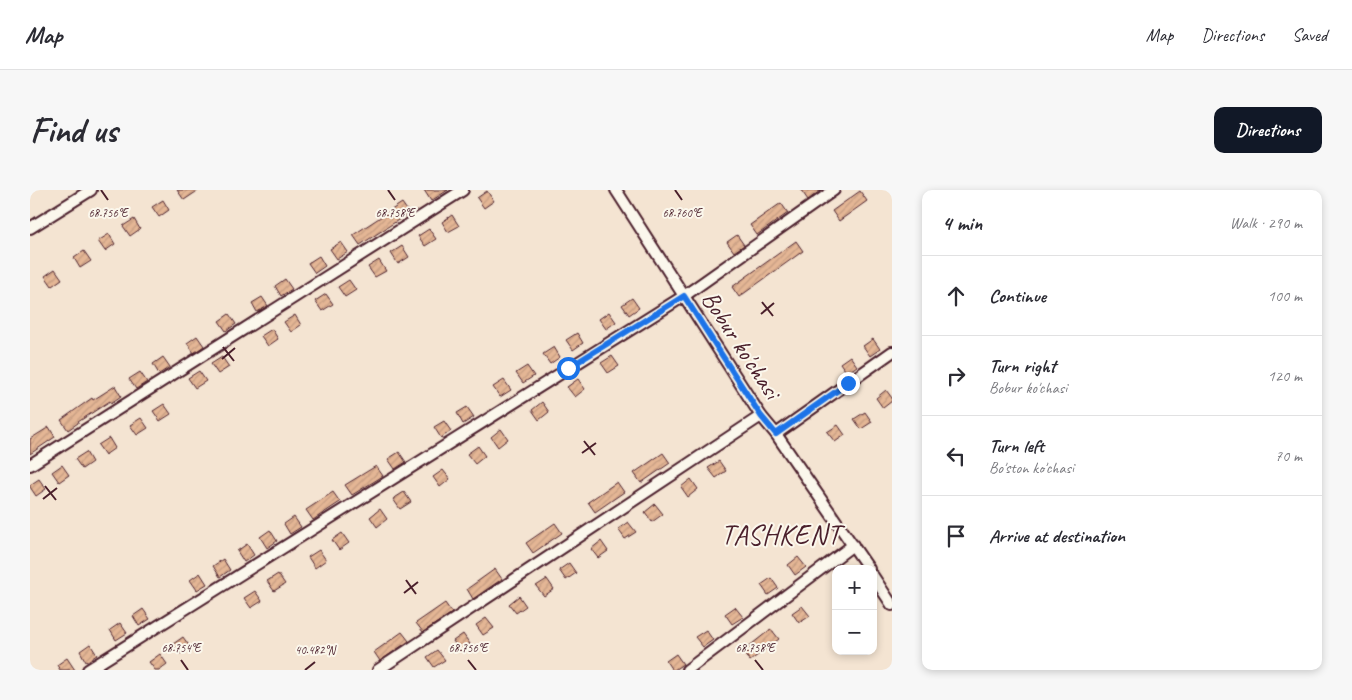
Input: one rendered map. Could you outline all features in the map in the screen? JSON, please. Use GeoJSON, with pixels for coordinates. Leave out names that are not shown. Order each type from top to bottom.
{"type":"FeatureCollection","features":[{"type":"Feature","properties":{"kind":"street"},"geometry":{"type":"LineString","coordinates":[[30,228],[91,190]]}},
{"type":"Feature","properties":{"kind":"street"},"geometry":{"type":"LineString","coordinates":[[30,465],[463,190]]}},
{"type":"Feature","properties":{"kind":"street","name":"Bobur ko'chasi"},"geometry":{"type":"LineString","coordinates":[[616,190],[761,416],[776,434],[866,565]]}},
{"type":"Feature","properties":{"kind":"street"},"geometry":{"type":"LineString","coordinates":[[88,670],[684,296],[834,190]]}},
{"type":"Feature","properties":{"kind":"street"},"geometry":{"type":"LineString","coordinates":[[776,434],[892,352]]}},
{"type":"Feature","properties":{"kind":"street"},"geometry":{"type":"LineString","coordinates":[[378,670],[761,416]]}},
{"type":"Feature","properties":{"kind":"street"},"geometry":{"type":"LineString","coordinates":[[687,670],[853,545]]}},
{"type":"Feature","properties":{"kind":"street"},"geometry":{"type":"LineString","coordinates":[[877,582],[892,605]]}},
{"type":"Feature","properties":{"kind":"building"},"geometry":{"type":"Polygon","coordinates":[[[177,190],[199,190],[184,200],[177,190]]]}},
{"type":"Feature","properties":{"kind":"building"},"geometry":{"type":"Polygon","coordinates":[[[424,190],[448,190],[431,201],[424,190]]]}},
{"type":"Feature","properties":{"kind":"building"},"geometry":{"type":"Polygon","coordinates":[[[801,190],[821,190],[808,200],[801,190]]]}},
{"type":"Feature","properties":{"kind":"building"},"geometry":{"type":"Polygon","coordinates":[[[487,191],[494,201],[484,208],[477,198],[487,191]]]}},
{"type":"Feature","properties":{"kind":"building"},"geometry":{"type":"Polygon","coordinates":[[[860,191],[867,201],[839,221],[832,211],[860,191]]]}},
{"type":"Feature","properties":{"kind":"building"},"geometry":{"type":"Polygon","coordinates":[[[163,200],[169,210],[159,217],[152,207],[163,200]]]}},
{"type":"Feature","properties":{"kind":"building"},"geometry":{"type":"Polygon","coordinates":[[[402,203],[409,213],[360,245],[353,235],[402,203]]]}},
{"type":"Feature","properties":{"kind":"building"},"geometry":{"type":"Polygon","coordinates":[[[781,203],[788,213],[757,235],[750,225],[781,203]]]}},
{"type":"Feature","properties":{"kind":"building"},"geometry":{"type":"Polygon","coordinates":[[[452,215],[459,226],[448,232],[442,222],[452,215]]]}},
{"type":"Feature","properties":{"kind":"building"},"geometry":{"type":"Polygon","coordinates":[[[134,219],[140,229],[130,236],[123,226],[134,219]]]}},
{"type":"Feature","properties":{"kind":"building"},"geometry":{"type":"Polygon","coordinates":[[[429,229],[436,239],[425,246],[418,236],[429,229]]]}},
{"type":"Feature","properties":{"kind":"building"},"geometry":{"type":"Polygon","coordinates":[[[109,234],[115,244],[105,251],[98,241],[109,234]]]}},
{"type":"Feature","properties":{"kind":"building"},"geometry":{"type":"Polygon","coordinates":[[[737,235],[744,245],[734,252],[727,242],[737,235]]]}},
{"type":"Feature","properties":{"kind":"building"},"geometry":{"type":"Polygon","coordinates":[[[796,241],[803,251],[739,297],[732,287],[796,241]]]}},
{"type":"Feature","properties":{"kind":"building"},"geometry":{"type":"Polygon","coordinates":[[[341,242],[348,252],[337,259],[330,249],[341,242]]]}},
{"type":"Feature","properties":{"kind":"building"},"geometry":{"type":"Polygon","coordinates":[[[402,246],[409,257],[398,264],[391,253],[402,246]]]}},
{"type":"Feature","properties":{"kind":"building"},"geometry":{"type":"Polygon","coordinates":[[[84,251],[91,261],[80,268],[74,258],[84,251]]]}},
{"type":"Feature","properties":{"kind":"building"},"geometry":{"type":"Polygon","coordinates":[[[319,256],[325,266],[315,273],[308,263],[319,256]]]}},
{"type":"Feature","properties":{"kind":"building"},"geometry":{"type":"Polygon","coordinates":[[[379,260],[386,271],[375,277],[368,267],[379,260]]]}},
{"type":"Feature","properties":{"kind":"building"},"geometry":{"type":"Polygon","coordinates":[[[55,269],[62,279],[52,286],[45,276],[55,269]]]}},
{"type":"Feature","properties":{"kind":"building"},"geometry":{"type":"Polygon","coordinates":[[[285,279],[292,289],[281,296],[275,286],[285,279]]]}},
{"type":"Feature","properties":{"kind":"building"},"geometry":{"type":"Polygon","coordinates":[[[349,280],[356,290],[345,297],[338,287],[349,280]]]}},
{"type":"Feature","properties":{"kind":"building"},"geometry":{"type":"Polygon","coordinates":[[[326,294],[333,304],[322,311],[315,301],[326,294]]]}},
{"type":"Feature","properties":{"kind":"building"},"geometry":{"type":"Polygon","coordinates":[[[262,297],[268,306],[257,312],[252,303],[262,297]]]}},
{"type":"Feature","properties":{"kind":"building"},"geometry":{"type":"Polygon","coordinates":[[[632,298],[639,308],[629,315],[622,305],[632,298]]]}},
{"type":"Feature","properties":{"kind":"building"},"geometry":{"type":"Polygon","coordinates":[[[609,312],[616,322],[606,329],[599,319],[609,312]]]}},
{"type":"Feature","properties":{"kind":"building"},"geometry":{"type":"Polygon","coordinates":[[[229,314],[236,324],[226,331],[219,321],[229,314]]]}},
{"type":"Feature","properties":{"kind":"building"},"geometry":{"type":"Polygon","coordinates":[[[295,315],[301,325],[291,332],[284,322],[295,315]]]}},
{"type":"Feature","properties":{"kind":"building"},"geometry":{"type":"Polygon","coordinates":[[[272,329],[278,339],[268,346],[261,336],[272,329]]]}},
{"type":"Feature","properties":{"kind":"building"},"geometry":{"type":"Polygon","coordinates":[[[577,333],[583,343],[573,350],[566,340],[577,333]]]}},
{"type":"Feature","properties":{"kind":"building"},"geometry":{"type":"Polygon","coordinates":[[[197,336],[204,346],[194,353],[187,343],[197,336]]]}},
{"type":"Feature","properties":{"kind":"building"},"geometry":{"type":"Polygon","coordinates":[[[873,339],[880,349],[870,356],[863,346],[873,339]]]}},
{"type":"Feature","properties":{"kind":"building"},"geometry":{"type":"Polygon","coordinates":[[[554,347],[560,357],[550,364],[543,354],[554,347]]]}},
{"type":"Feature","properties":{"kind":"building"},"geometry":{"type":"Polygon","coordinates":[[[612,356],[619,366],[608,373],[601,363],[612,356]]]}},
{"type":"Feature","properties":{"kind":"building"},"geometry":{"type":"Polygon","coordinates":[[[850,356],[857,366],[847,373],[840,363],[850,356]]]}},
{"type":"Feature","properties":{"kind":"building"},"geometry":{"type":"Polygon","coordinates":[[[163,357],[170,367],[159,374],[153,364],[163,357]]]}},
{"type":"Feature","properties":{"kind":"building"},"geometry":{"type":"Polygon","coordinates":[[[222,357],[229,367],[218,374],[211,364],[222,357]]]}},
{"type":"Feature","properties":{"kind":"building"},"geometry":{"type":"Polygon","coordinates":[[[527,366],[534,376],[523,383],[516,373],[527,366]]]}},
{"type":"Feature","properties":{"kind":"building"},"geometry":{"type":"Polygon","coordinates":[[[199,371],[206,381],[195,388],[188,378],[199,371]]]}},
{"type":"Feature","properties":{"kind":"building"},"geometry":{"type":"Polygon","coordinates":[[[140,372],[147,382],[136,389],[129,379],[140,372]]]}},
{"type":"Feature","properties":{"kind":"building"},"geometry":{"type":"Polygon","coordinates":[[[578,379],[585,389],[575,397],[567,387],[578,379]]]}},
{"type":"Feature","properties":{"kind":"building"},"geometry":{"type":"Polygon","coordinates":[[[504,380],[511,390],[500,397],[493,387],[504,380]]]}},
{"type":"Feature","properties":{"kind":"building"},"geometry":{"type":"Polygon","coordinates":[[[115,386],[121,396],[111,403],[110,401],[68,430],[61,420],[92,398],[93,400],[115,386]]]}},
{"type":"Feature","properties":{"kind":"building"},"geometry":{"type":"Polygon","coordinates":[[[886,390],[892,401],[883,408],[876,398],[886,390]]]}},
{"type":"Feature","properties":{"kind":"building"},"geometry":{"type":"Polygon","coordinates":[[[542,402],[549,412],[539,420],[532,410],[542,402]]]}},
{"type":"Feature","properties":{"kind":"building"},"geometry":{"type":"Polygon","coordinates":[[[164,404],[171,414],[160,421],[153,411],[164,404]]]}},
{"type":"Feature","properties":{"kind":"building"},"geometry":{"type":"Polygon","coordinates":[[[467,407],[474,417],[463,424],[457,413],[467,407]]]}},
{"type":"Feature","properties":{"kind":"building"},"geometry":{"type":"Polygon","coordinates":[[[865,412],[872,422],[861,429],[854,419],[865,412]]]}},
{"type":"Feature","properties":{"kind":"building"},"geometry":{"type":"Polygon","coordinates":[[[141,418],[148,428],[137,435],[130,425],[141,418]]]}},
{"type":"Feature","properties":{"kind":"building"},"geometry":{"type":"Polygon","coordinates":[[[444,421],[451,431],[441,438],[434,427],[444,421]]]}},
{"type":"Feature","properties":{"kind":"building"},"geometry":{"type":"Polygon","coordinates":[[[838,425],[845,435],[835,442],[827,432],[838,425]]]}},
{"type":"Feature","properties":{"kind":"building"},"geometry":{"type":"Polygon","coordinates":[[[49,427],[55,437],[30,454],[30,439],[49,427]]]}},
{"type":"Feature","properties":{"kind":"building"},"geometry":{"type":"Polygon","coordinates":[[[501,429],[508,439],[498,447],[491,437],[501,429]]]}},
{"type":"Feature","properties":{"kind":"building"},"geometry":{"type":"Polygon","coordinates":[[[109,438],[115,448],[105,455],[98,445],[109,438]]]}},
{"type":"Feature","properties":{"kind":"building"},"geometry":{"type":"Polygon","coordinates":[[[478,446],[485,456],[475,464],[467,454],[478,446]]]}},
{"type":"Feature","properties":{"kind":"building"},"geometry":{"type":"Polygon","coordinates":[[[86,452],[92,462],[82,469],[75,459],[86,452]]]}},
{"type":"Feature","properties":{"kind":"building"},"geometry":{"type":"Polygon","coordinates":[[[399,452],[406,462],[395,469],[388,459],[399,452]]]}},
{"type":"Feature","properties":{"kind":"building"},"geometry":{"type":"Polygon","coordinates":[[[663,453],[670,463],[641,483],[634,473],[663,453]]]}},
{"type":"Feature","properties":{"kind":"building"},"geometry":{"type":"Polygon","coordinates":[[[719,461],[726,471],[716,478],[708,468],[719,461]]]}},
{"type":"Feature","properties":{"kind":"building"},"geometry":{"type":"Polygon","coordinates":[[[62,465],[69,475],[59,482],[52,472],[62,465]]]}},
{"type":"Feature","properties":{"kind":"building"},"geometry":{"type":"Polygon","coordinates":[[[376,466],[383,476],[352,495],[345,485],[376,466]]]}},
{"type":"Feature","properties":{"kind":"building"},"geometry":{"type":"Polygon","coordinates":[[[443,470],[450,479],[440,487],[433,477],[443,470]]]}},
{"type":"Feature","properties":{"kind":"building"},"geometry":{"type":"Polygon","coordinates":[[[39,479],[46,489],[36,496],[30,485],[39,479]]]}},
{"type":"Feature","properties":{"kind":"building"},"geometry":{"type":"Polygon","coordinates":[[[691,479],[698,489],[688,497],[681,487],[691,479]]]}},
{"type":"Feature","properties":{"kind":"building"},"geometry":{"type":"Polygon","coordinates":[[[617,482],[624,492],[595,512],[588,502],[617,482]]]}},
{"type":"Feature","properties":{"kind":"building"},"geometry":{"type":"Polygon","coordinates":[[[333,492],[340,502],[313,520],[306,510],[333,492]]]}},
{"type":"Feature","properties":{"kind":"building"},"geometry":{"type":"Polygon","coordinates":[[[404,492],[411,502],[400,509],[393,499],[404,492]]]}},
{"type":"Feature","properties":{"kind":"building"},"geometry":{"type":"Polygon","coordinates":[[[655,504],[663,514],[652,522],[645,512],[655,504]]]}},
{"type":"Feature","properties":{"kind":"building"},"geometry":{"type":"Polygon","coordinates":[[[380,509],[387,519],[377,527],[370,517],[380,509]]]}},
{"type":"Feature","properties":{"kind":"building"},"geometry":{"type":"Polygon","coordinates":[[[294,517],[301,527],[290,534],[284,524],[294,517]]]}},
{"type":"Feature","properties":{"kind":"building"},"geometry":{"type":"Polygon","coordinates":[[[628,522],[636,532],[625,539],[618,529],[628,522]]]}},
{"type":"Feature","properties":{"kind":"building"},"geometry":{"type":"Polygon","coordinates":[[[555,523],[562,533],[533,553],[526,543],[555,523]]]}},
{"type":"Feature","properties":{"kind":"building"},"geometry":{"type":"Polygon","coordinates":[[[270,530],[277,541],[267,548],[260,537],[270,530]]]}},
{"type":"Feature","properties":{"kind":"building"},"geometry":{"type":"Polygon","coordinates":[[[342,533],[349,543],[339,550],[332,540],[342,533]]]}},
{"type":"Feature","properties":{"kind":"building"},"geometry":{"type":"Polygon","coordinates":[[[601,541],[608,551],[598,558],[591,549],[601,541]]]}},
{"type":"Feature","properties":{"kind":"building"},"geometry":{"type":"Polygon","coordinates":[[[247,544],[254,555],[244,562],[237,551],[247,544]]]}},
{"type":"Feature","properties":{"kind":"building"},"geometry":{"type":"Polygon","coordinates":[[[319,550],[326,560],[315,568],[308,557],[319,550]]]}},
{"type":"Feature","properties":{"kind":"building"},"geometry":{"type":"Polygon","coordinates":[[[798,557],[806,567],[795,575],[788,565],[798,557]]]}},
{"type":"Feature","properties":{"kind":"building"},"geometry":{"type":"Polygon","coordinates":[[[223,559],[230,570],[220,577],[213,566],[223,559]]]}},
{"type":"Feature","properties":{"kind":"building"},"geometry":{"type":"Polygon","coordinates":[[[569,563],[576,573],[566,580],[559,570],[569,563]]]}},
{"type":"Feature","properties":{"kind":"building"},"geometry":{"type":"Polygon","coordinates":[[[495,569],[502,579],[473,599],[467,589],[495,569]]]}},
{"type":"Feature","properties":{"kind":"building"},"geometry":{"type":"Polygon","coordinates":[[[200,573],[207,584],[197,590],[190,580],[200,573]]]}},
{"type":"Feature","properties":{"kind":"building"},"geometry":{"type":"Polygon","coordinates":[[[278,574],[285,584],[274,591],[267,581],[278,574]]]}},
{"type":"Feature","properties":{"kind":"building"},"geometry":{"type":"Polygon","coordinates":[[[771,578],[778,588],[768,595],[761,585],[771,578]]]}},
{"type":"Feature","properties":{"kind":"building"},"geometry":{"type":"Polygon","coordinates":[[[547,579],[554,589],[544,596],[536,586],[547,579]]]}},
{"type":"Feature","properties":{"kind":"building"},"geometry":{"type":"Polygon","coordinates":[[[255,591],[262,601],[251,608],[244,598],[255,591]]]}},
{"type":"Feature","properties":{"kind":"building"},"geometry":{"type":"Polygon","coordinates":[[[519,596],[526,606],[516,613],[509,604],[519,596]]]}},
{"type":"Feature","properties":{"kind":"building"},"geometry":{"type":"Polygon","coordinates":[[[445,603],[452,613],[423,632],[416,623],[445,603]]]}},
{"type":"Feature","properties":{"kind":"building"},"geometry":{"type":"Polygon","coordinates":[[[802,606],[810,616],[799,623],[792,613],[802,606]]]}},
{"type":"Feature","properties":{"kind":"building"},"geometry":{"type":"Polygon","coordinates":[[[735,607],[743,617],[732,624],[725,614],[735,607]]]}},
{"type":"Feature","properties":{"kind":"building"},"geometry":{"type":"Polygon","coordinates":[[[143,609],[150,619],[139,626],[133,616],[143,609]]]}},
{"type":"Feature","properties":{"kind":"building"},"geometry":{"type":"Polygon","coordinates":[[[486,618],[494,628],[483,635],[476,625],[486,618]]]}},
{"type":"Feature","properties":{"kind":"building"},"geometry":{"type":"Polygon","coordinates":[[[120,623],[127,633],[116,640],[110,630],[120,623]]]}},
{"type":"Feature","properties":{"kind":"building"},"geometry":{"type":"Polygon","coordinates":[[[771,629],[779,639],[750,661],[743,651],[771,629]]]}},
{"type":"Feature","properties":{"kind":"building"},"geometry":{"type":"Polygon","coordinates":[[[706,630],[713,640],[703,647],[695,637],[706,630]]]}},
{"type":"Feature","properties":{"kind":"building"},"geometry":{"type":"Polygon","coordinates":[[[402,632],[409,641],[380,661],[374,652],[402,632]]]}},
{"type":"Feature","properties":{"kind":"building"},"geometry":{"type":"Polygon","coordinates":[[[463,634],[470,644],[460,651],[453,641],[463,634]]]}},
{"type":"Feature","properties":{"kind":"building"},"geometry":{"type":"Polygon","coordinates":[[[183,637],[190,647],[180,654],[173,644],[183,637]]]}},
{"type":"Feature","properties":{"kind":"building"},"geometry":{"type":"Polygon","coordinates":[[[90,644],[97,655],[86,662],[80,651],[90,644]]]}},
{"type":"Feature","properties":{"kind":"building"},"geometry":{"type":"Polygon","coordinates":[[[437,650],[445,660],[434,667],[427,657],[437,650]]]}},
{"type":"Feature","properties":{"kind":"building"},"geometry":{"type":"Polygon","coordinates":[[[160,654],[167,664],[159,670],[155,670],[149,662],[160,654]]]}},
{"type":"Feature","properties":{"kind":"building"},"geometry":{"type":"Polygon","coordinates":[[[676,654],[683,664],[672,670],[666,661],[676,654]]]}},
{"type":"Feature","properties":{"kind":"building"},"geometry":{"type":"Polygon","coordinates":[[[67,658],[75,670],[60,670],[57,665],[67,658]]]}},
{"type":"Feature","properties":{"kind":"district","name":"TASHKENT"},"geometry":{"type":"Point","coordinates":[781,534]}},
{"type":"Feature","properties":{"kind":"route"},"geometry":{"type":"LineString","coordinates":[[568,368],[684,296],[761,416],[776,434],[848,383]]}}]}
